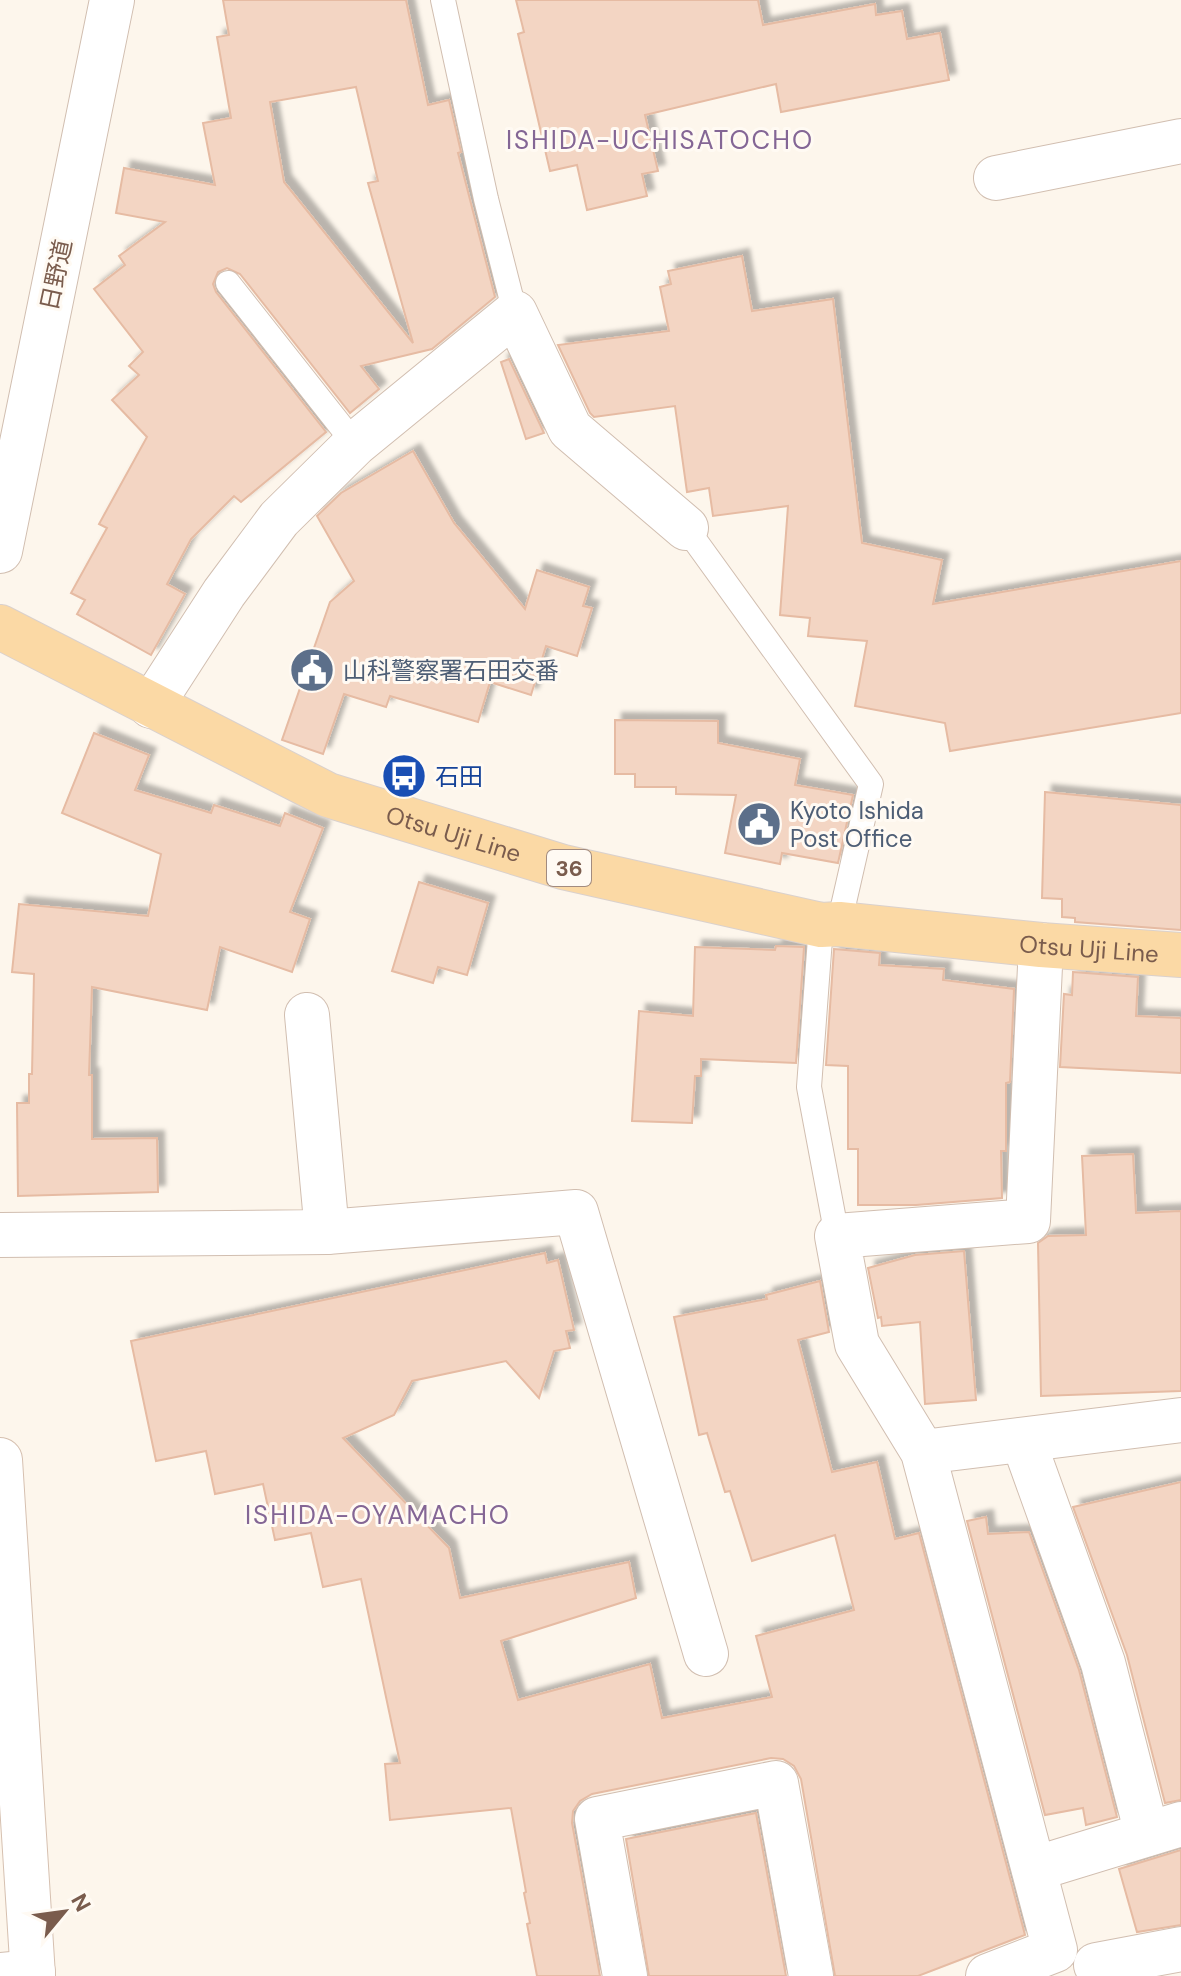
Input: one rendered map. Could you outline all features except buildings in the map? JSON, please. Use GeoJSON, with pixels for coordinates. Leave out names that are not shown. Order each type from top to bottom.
{"type":"FeatureCollection","features":[{"type":"Feature","properties":{"kind":"main road","name":"Otsu Uji Line"},"geometry":{"type":"LineString","coordinates":[[0,627],[328,795],[563,867],[830,925],[1181,955]]}},
{"type":"Feature","properties":{"kind":"street","name":"日野道"},"geometry":{"type":"LineString","coordinates":[[0,551],[112,0]]}},
{"type":"Feature","properties":{"kind":"street"},"geometry":{"type":"LineString","coordinates":[[996,178],[1181,141]]}},
{"type":"Feature","properties":{"kind":"street"},"geometry":{"type":"LineString","coordinates":[[151,706],[224,593],[279,519],[355,444],[515,313],[570,429],[686,528]]}},
{"type":"Feature","properties":{"kind":"street"},"geometry":{"type":"LineString","coordinates":[[988,1976],[1055,1950],[923,1452],[857,1344],[837,1236],[1028,1221],[1041,945]]}},
{"type":"Feature","properties":{"kind":"street"},"geometry":{"type":"LineString","coordinates":[[307,1015],[327,1232]]}},
{"type":"Feature","properties":{"kind":"street"},"geometry":{"type":"LineString","coordinates":[[0,1235],[327,1232],[576,1212],[706,1654]]}},
{"type":"Feature","properties":{"kind":"street"},"geometry":{"type":"LineString","coordinates":[[923,1452],[1181,1420]]}},
{"type":"Feature","properties":{"kind":"street"},"geometry":{"type":"LineString","coordinates":[[1023,1440],[1164,1829],[1034,1869]]}},
{"type":"Feature","properties":{"kind":"street"},"geometry":{"type":"LineString","coordinates":[[0,1460],[11,1831],[22,1974]]}},
{"type":"Feature","properties":{"kind":"street"},"geometry":{"type":"LineString","coordinates":[[625,1976],[597,1819],[776,1783],[811,1976]]}},
{"type":"Feature","properties":{"kind":"street"},"geometry":{"type":"LineString","coordinates":[[1096,1965],[1181,1949]]}},
{"type":"Feature","properties":{"kind":"lane"},"geometry":{"type":"LineString","coordinates":[[443,0],[486,199],[515,313]]}},
{"type":"Feature","properties":{"kind":"lane"},"geometry":{"type":"LineString","coordinates":[[228,283],[355,444]]}},
{"type":"Feature","properties":{"kind":"lane"},"geometry":{"type":"LineString","coordinates":[[686,528],[871,784],[830,925],[809,1087],[837,1236]]}},
{"type":"Feature","properties":{"kind":"place","name":"山科警察署石田交番"},"geometry":{"type":"Point","coordinates":[312,670]}},
{"type":"Feature","properties":{"kind":"place","name":"石田"},"geometry":{"type":"Point","coordinates":[404,776]}},
{"type":"Feature","properties":{"kind":"place","name":"Kyoto Ishida Post Office"},"geometry":{"type":"Point","coordinates":[759,824]}},
{"type":"Feature","properties":{"kind":"district","name":"ISHIDA-UCHISATOCHO"},"geometry":{"type":"Point","coordinates":[660,140]}},
{"type":"Feature","properties":{"kind":"district","name":"ISHIDA-OYAMACHO"},"geometry":{"type":"Point","coordinates":[378,1515]}}]}
